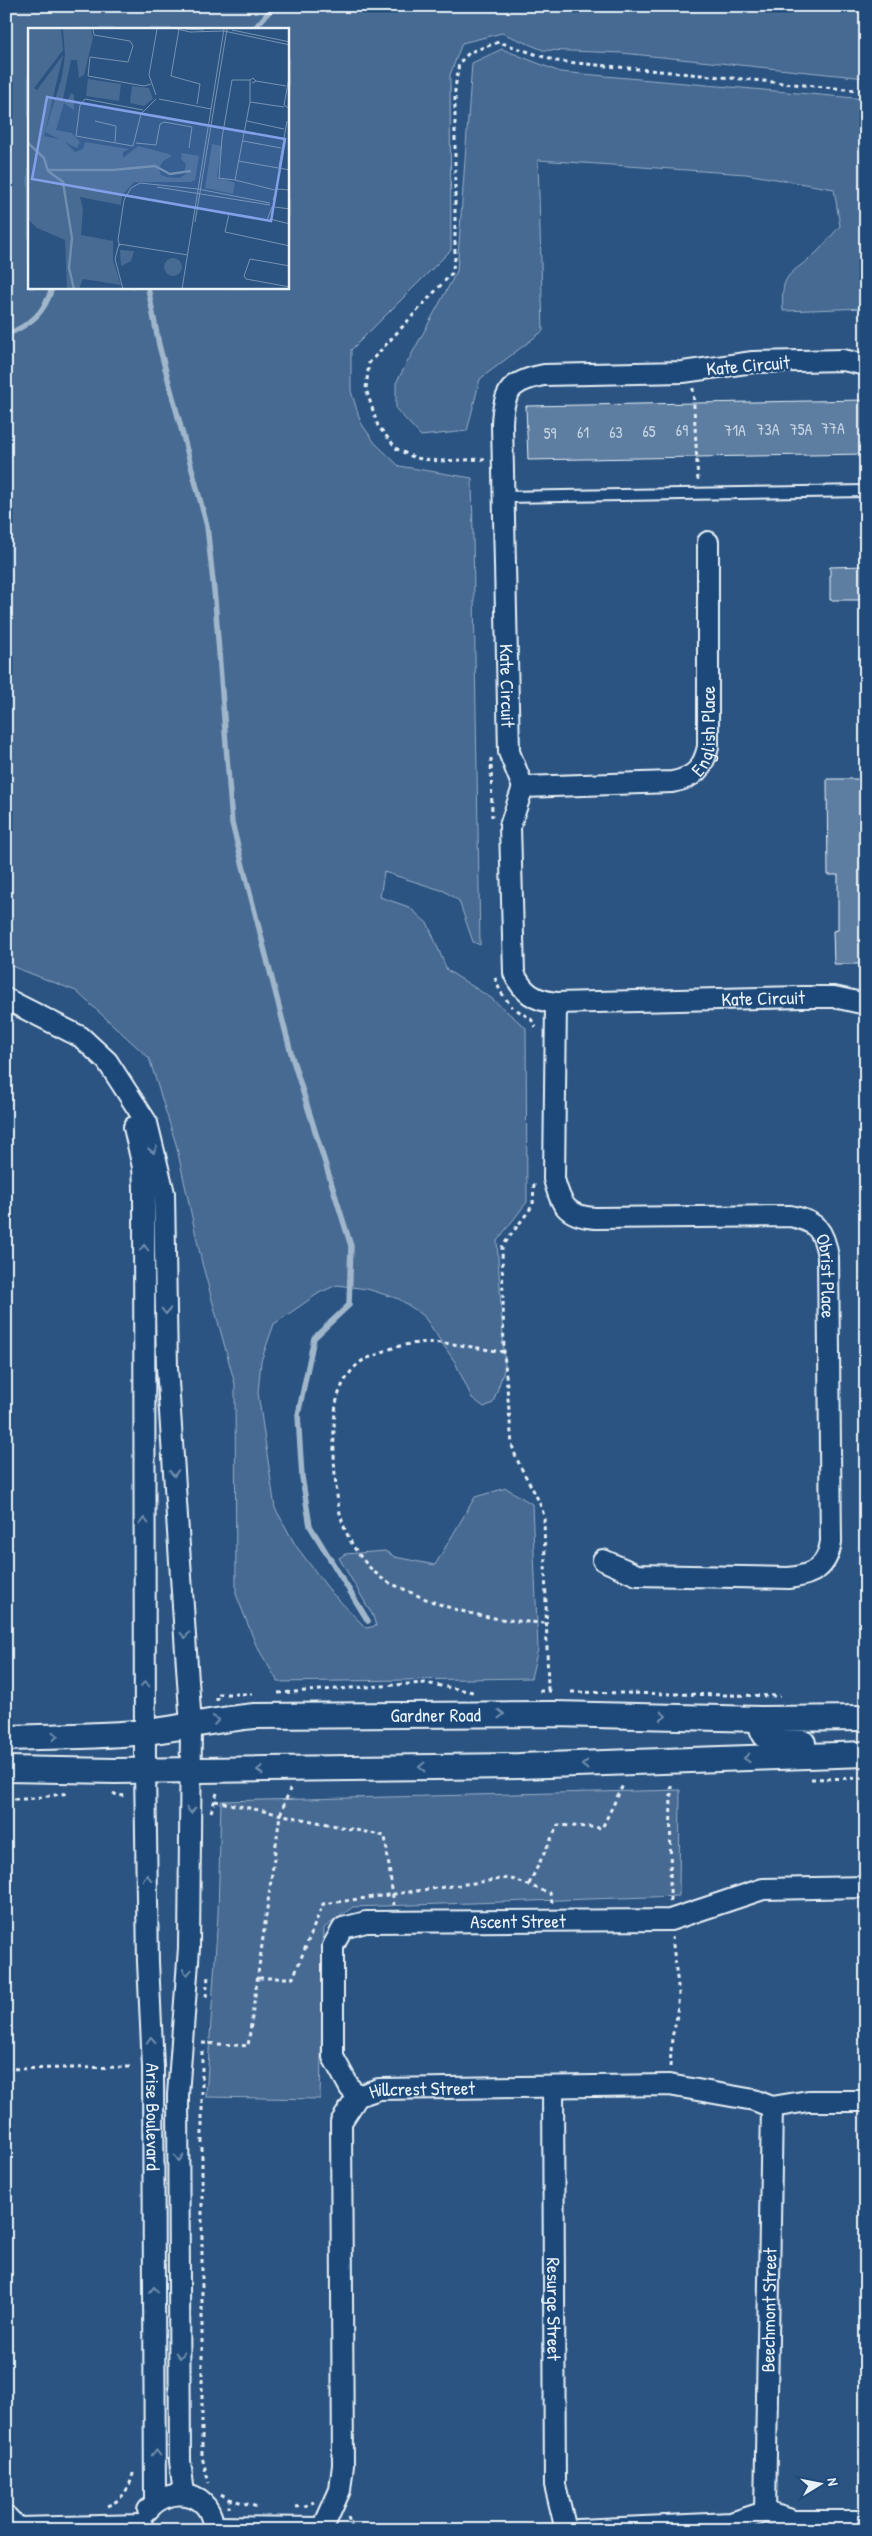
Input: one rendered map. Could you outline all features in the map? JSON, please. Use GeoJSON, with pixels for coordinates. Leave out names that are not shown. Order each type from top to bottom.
{"type":"FeatureCollection","features":[{"type":"Feature","properties":{"kind":"street","name":"Kate Circuit"},"geometry":{"type":"LineString","coordinates":[[866,365],[842,360],[773,362],[692,370],[544,375],[524,379],[513,387],[503,403],[509,752],[523,786],[510,826],[514,973],[519,985],[527,994],[540,1001],[556,1003],[834,997],[866,1004]]}},
{"type":"Feature","properties":{"kind":"street","name":"English Place"},"geometry":{"type":"LineString","coordinates":[[523,786],[672,782],[686,780],[698,772],[705,762],[708,747],[708,542]]}},
{"type":"Feature","properties":{"kind":"street"},"geometry":{"type":"LineString","coordinates":[[6,999],[81,1037]]}},
{"type":"Feature","properties":{"kind":"street","name":"Obrist Place"},"geometry":{"type":"LineString","coordinates":[[556,1003],[554,1179],[560,1201],[570,1212],[582,1217],[790,1216],[806,1219],[826,1239],[828,1257],[831,1532],[828,1556],[807,1576],[789,1578],[637,1575],[603,1560]]}},
{"type":"Feature","properties":{"kind":"street","name":"Arise Boulevard"},"geometry":{"type":"LineString","coordinates":[[81,1037],[107,1061],[147,1123],[164,1193],[167,1367],[191,1726],[189,1948],[178,2095],[180,2461],[184,2494]]}},
{"type":"Feature","properties":{"kind":"street","name":"Arise Boulevard"},"geometry":{"type":"LineString","coordinates":[[81,1037],[110,1079],[134,1127],[143,1167],[145,1770],[148,1962],[153,2067],[155,2502]]}},
{"type":"Feature","properties":{"kind":"street"},"geometry":{"type":"LineString","coordinates":[[144,1367],[167,1367]]}},
{"type":"Feature","properties":{"kind":"street","name":"Gardner Road"},"geometry":{"type":"LineString","coordinates":[[6,1738],[145,1732],[191,1726],[216,1720],[275,1716],[554,1714],[761,1719],[866,1718]]}},
{"type":"Feature","properties":{"kind":"street"},"geometry":{"type":"LineString","coordinates":[[761,1719],[761,1729],[764,1737],[774,1741],[804,1743],[818,1754]]}},
{"type":"Feature","properties":{"kind":"street"},"geometry":{"type":"LineString","coordinates":[[6,1770],[191,1770],[626,1764],[818,1754],[866,1754]]}},
{"type":"Feature","properties":{"kind":"street","name":"Ascent Street"},"geometry":{"type":"LineString","coordinates":[[358,2096],[350,2088],[333,2057],[333,1946],[343,1928],[366,1922],[397,1921],[670,1920],[763,1889],[866,1887]]}},
{"type":"Feature","properties":{"kind":"street","name":"Hillcrest Street"},"geometry":{"type":"LineString","coordinates":[[324,2529],[340,2490],[343,2465],[341,2122],[358,2096],[379,2089],[669,2085],[754,2100],[772,2107],[808,2101],[866,2101]]}},
{"type":"Feature","properties":{"kind":"street","name":"Resurge Street"},"geometry":{"type":"LineString","coordinates":[[553,2087],[555,2485],[566,2530]]}},
{"type":"Feature","properties":{"kind":"street","name":"Beechmont Street"},"geometry":{"type":"LineString","coordinates":[[764,2512],[772,2107]]}},
{"type":"Feature","properties":{"kind":"street"},"geometry":{"type":"LineString","coordinates":[[14,2524],[142,2527],[146,2513],[155,2502],[166,2495],[184,2494],[196,2498],[206,2506],[214,2521],[213,2529],[324,2529]]}},
{"type":"Feature","properties":{"kind":"street"},"geometry":{"type":"LineString","coordinates":[[578,2530],[730,2524],[764,2512],[795,2522],[866,2521]]}},
{"type":"Feature","properties":{"kind":"lane"},"geometry":{"type":"LineString","coordinates":[[504,496],[866,491]]}},
{"type":"Feature","properties":{"kind":"path"},"geometry":{"type":"LineString","coordinates":[[485,460],[440,461],[415,458],[397,450],[378,426],[366,389],[369,362],[452,273],[455,258],[455,89],[459,63],[470,52],[499,42],[556,61],[866,91]]}},
{"type":"Feature","properties":{"kind":"path"},"geometry":{"type":"LineString","coordinates":[[692,370],[699,493]]}},
{"type":"Feature","properties":{"kind":"path"},"geometry":{"type":"LineString","coordinates":[[485,451],[486,469]]}},
{"type":"Feature","properties":{"kind":"path"},"geometry":{"type":"LineString","coordinates":[[490,755],[492,824]]}},
{"type":"Feature","properties":{"kind":"path"},"geometry":{"type":"LineString","coordinates":[[494,972],[495,982],[506,1000],[531,1019],[537,1028]]}},
{"type":"Feature","properties":{"kind":"path"},"geometry":{"type":"LineString","coordinates":[[548,1691],[544,1516],[539,1498],[515,1458],[512,1445],[504,1352],[502,1247],[533,1205],[534,1180],[554,1179]]}},
{"type":"Feature","properties":{"kind":"path"},"geometry":{"type":"LineString","coordinates":[[504,1352],[424,1341],[400,1345],[358,1363],[344,1381],[336,1401],[335,1478],[341,1516],[351,1543],[366,1564],[381,1578],[431,1602],[476,1615],[513,1622],[545,1623]]}},
{"type":"Feature","properties":{"kind":"path"},"geometry":{"type":"LineString","coordinates":[[529,1884],[558,1825],[602,1828],[622,1785]]}},
{"type":"Feature","properties":{"kind":"path"},"geometry":{"type":"LineString","coordinates":[[202,2043],[248,2046],[280,1815],[290,1789]]}},
{"type":"Feature","properties":{"kind":"path"},"geometry":{"type":"LineString","coordinates":[[215,1800],[384,1836],[397,1921]]}},
{"type":"Feature","properties":{"kind":"path"},"geometry":{"type":"LineString","coordinates":[[6,2069],[131,2067]]}},
{"type":"Feature","properties":{"kind":"path"},"geometry":{"type":"LineString","coordinates":[[104,2507],[123,2496],[131,2484],[135,2464]]}},
{"type":"Feature","properties":{"kind":"shaded area"},"geometry":{"type":"Polygon","coordinates":[[[6,6],[866,6],[866,78],[622,53],[543,50],[502,33],[462,43],[450,75],[451,250],[351,350],[351,391],[361,423],[375,443],[399,466],[472,478],[480,945],[473,942],[459,901],[444,891],[384,872],[380,897],[409,907],[428,924],[447,970],[491,998],[526,1028],[527,1202],[497,1241],[505,1367],[493,1403],[484,1407],[472,1398],[455,1362],[423,1315],[399,1299],[367,1289],[337,1285],[319,1293],[274,1324],[261,1361],[258,1393],[275,1508],[296,1546],[331,1592],[366,1628],[376,1626],[373,1616],[339,1558],[345,1554],[385,1551],[395,1557],[435,1565],[475,1497],[506,1488],[532,1504],[538,1649],[531,1678],[278,1682],[256,1645],[236,1594],[235,1384],[202,1263],[176,1144],[149,1058],[76,991],[6,964],[6,6]]]}},
{"type":"Feature","properties":{"kind":"shaded area"},"geometry":{"type":"Polygon","coordinates":[[[502,49],[560,72],[866,99],[866,308],[783,311],[783,289],[789,276],[816,253],[840,226],[834,189],[746,174],[538,160],[543,331],[480,379],[467,431],[421,436],[396,409],[396,383],[457,271],[472,63],[502,49]]]}},
{"type":"Feature","properties":{"kind":"shaded area"},"geometry":{"type":"Polygon","coordinates":[[[680,1790],[679,1896],[353,1907],[324,1928],[320,2099],[206,2097],[218,1914],[221,1801],[680,1790]]]}},
{"type":"Feature","properties":{"kind":"building"},"geometry":{"type":"Polygon","coordinates":[[[866,400],[866,454],[528,460],[526,406],[866,400]]]}},
{"type":"Feature","properties":{"kind":"building"},"geometry":{"type":"Polygon","coordinates":[[[866,566],[866,600],[830,600],[830,567],[866,566]]]}},
{"type":"Feature","properties":{"kind":"building"},"geometry":{"type":"Polygon","coordinates":[[[827,779],[866,779],[866,964],[834,964],[833,931],[838,930],[838,875],[828,875],[827,779]]]}},
{"type":"Feature","properties":{"kind":"waterway"},"geometry":{"type":"LineString","coordinates":[[255,28],[274,6]]}},
{"type":"Feature","properties":{"kind":"waterway"},"geometry":{"type":"LineString","coordinates":[[6,335],[23,327],[41,311],[52,289]]}},
{"type":"Feature","properties":{"kind":"waterway"},"geometry":{"type":"LineString","coordinates":[[148,289],[159,345],[207,526],[215,600],[232,823],[292,1057],[351,1246],[349,1305],[314,1338],[298,1415],[302,1477],[310,1526],[368,1621]]}}]}
